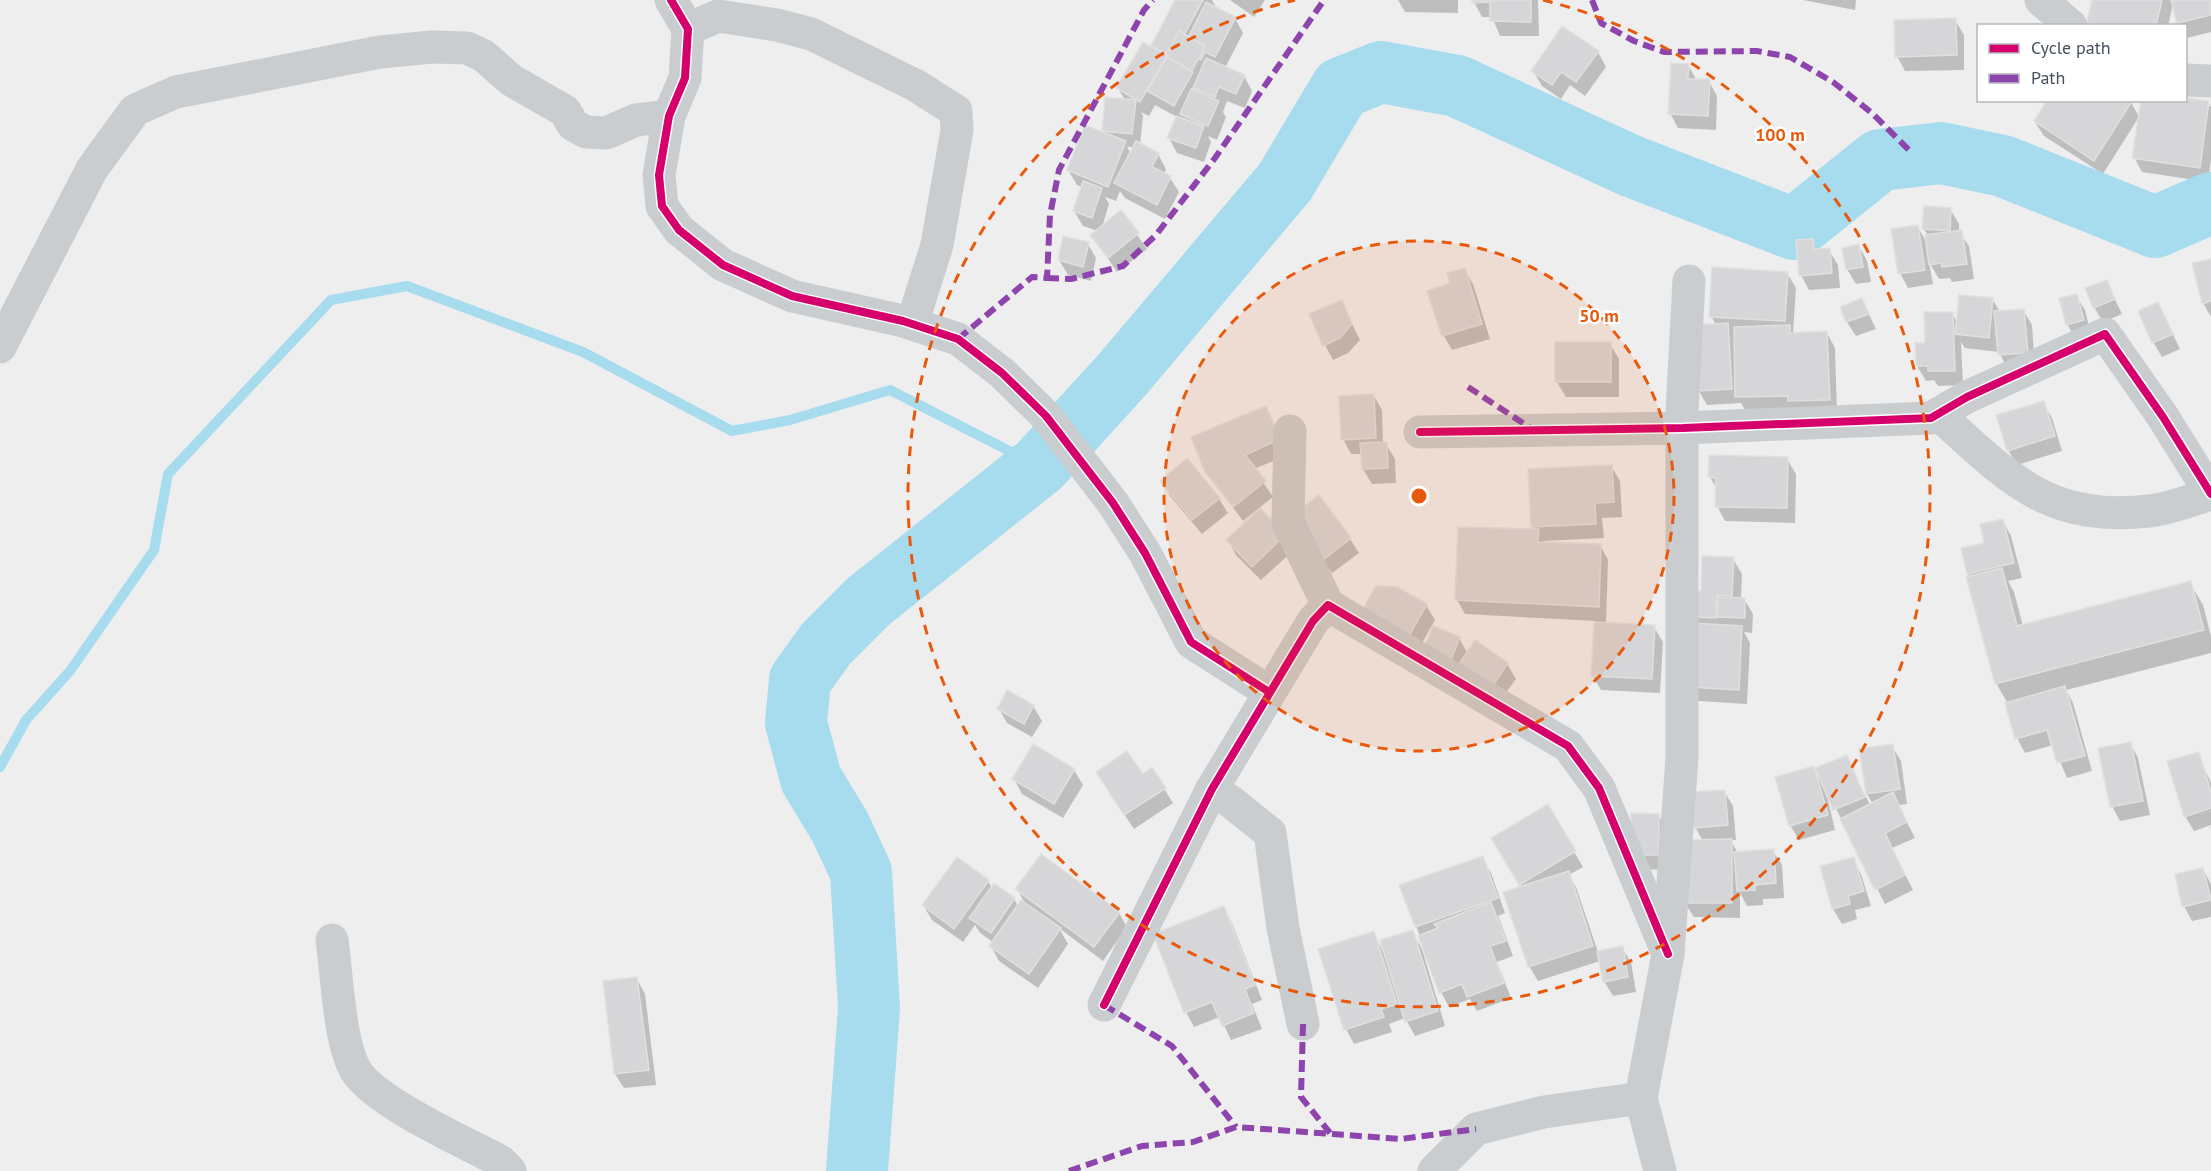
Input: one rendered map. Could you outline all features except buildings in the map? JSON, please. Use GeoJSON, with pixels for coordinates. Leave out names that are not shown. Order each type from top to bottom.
{"type":"FeatureCollection","features":[{"type":"Feature","properties":{"kind":"street"},"geometry":{"type":"LineString","coordinates":[[671,0],[688,29],[685,78],[669,116],[659,175],[662,206],[679,230],[723,265],[792,296],[912,324],[958,339],[1002,373],[1047,416],[1113,503],[1145,554],[1191,642],[1269,692]]}},
{"type":"Feature","properties":{"kind":"street"},"geometry":{"type":"LineString","coordinates":[[2041,0],[2069,24]]}},
{"type":"Feature","properties":{"kind":"street"},"geometry":{"type":"LineString","coordinates":[[688,29],[718,16],[777,25],[811,34],[915,85],[956,111],[957,129],[937,245],[912,324]]}},
{"type":"Feature","properties":{"kind":"street"},"geometry":{"type":"LineString","coordinates":[[0,347],[92,169],[135,110],[176,92],[380,52],[432,47],[467,48],[484,56],[511,80],[565,111],[573,125],[586,132],[606,133],[636,120],[669,116]]}},
{"type":"Feature","properties":{"kind":"street"},"geometry":{"type":"LineString","coordinates":[[2187,80],[2211,81]]}},
{"type":"Feature","properties":{"kind":"street"},"geometry":{"type":"LineString","coordinates":[[1660,1171],[1641,1098],[1668,954],[1682,758],[1683,428],[1689,281]]}},
{"type":"Feature","properties":{"kind":"street"},"geometry":{"type":"LineString","coordinates":[[1420,432],[1683,428],[1931,418],[1967,397],[2105,334],[2163,417],[2211,494],[2151,511],[2102,513],[2060,506],[2007,477],[1938,414]]}},
{"type":"Feature","properties":{"kind":"street"},"geometry":{"type":"LineString","coordinates":[[1290,431],[1288,522],[1328,605],[1568,746],[1599,788],[1668,954]]}},
{"type":"Feature","properties":{"kind":"street"},"geometry":{"type":"LineString","coordinates":[[1104,1005],[1212,789],[1313,621],[1328,605]]}},
{"type":"Feature","properties":{"kind":"street"},"geometry":{"type":"LineString","coordinates":[[1212,789],[1270,833],[1283,928],[1303,1024]]}},
{"type":"Feature","properties":{"kind":"street"},"geometry":{"type":"LineString","coordinates":[[332,940],[346,1041],[357,1072],[388,1101],[500,1161],[510,1171]]}},
{"type":"Feature","properties":{"kind":"street"},"geometry":{"type":"LineString","coordinates":[[1434,1171],[1476,1129],[1544,1112],[1641,1098]]}},
{"type":"Feature","properties":{"kind":"waterway"},"geometry":{"type":"LineString","coordinates":[[857,1171],[869,1008],[861,872],[840,827],[811,779],[796,723],[800,680],[826,644],[869,601],[1039,466],[1122,375],[1285,182],[1341,88],[1381,72],[1457,86],[1631,166],[1794,229],[1880,160],[1941,153],[2003,166],[2155,227],[2211,203]]}},
{"type":"Feature","properties":{"kind":"waterway"},"geometry":{"type":"LineString","coordinates":[[0,767],[26,720],[70,671],[154,550],[168,474],[331,300],[407,286],[583,352],[732,431],[790,420],[890,390],[1039,466]]}},
{"type":"Feature","properties":{"kind":"marked path"},"geometry":{"type":"LineString","coordinates":[[958,339],[1032,277],[1047,278],[1050,215],[1059,170],[1144,10],[1153,0]]}},
{"type":"Feature","properties":{"kind":"marked path"},"geometry":{"type":"LineString","coordinates":[[1047,278],[1071,279],[1123,266],[1156,235],[1215,158],[1324,0]]}},
{"type":"Feature","properties":{"kind":"marked path"},"geometry":{"type":"LineString","coordinates":[[1592,0],[1601,23],[1634,41],[1664,52],[1757,51],[1790,57],[1833,82],[1872,113],[1910,151]]}},
{"type":"Feature","properties":{"kind":"marked path"},"geometry":{"type":"LineString","coordinates":[[1468,387],[1532,429]]}},
{"type":"Feature","properties":{"kind":"marked path"},"geometry":{"type":"LineString","coordinates":[[1104,1005],[1172,1046],[1236,1127]]}},
{"type":"Feature","properties":{"kind":"marked path"},"geometry":{"type":"LineString","coordinates":[[1303,1024],[1301,1097],[1330,1133]]}},
{"type":"Feature","properties":{"kind":"marked path"},"geometry":{"type":"LineString","coordinates":[[1069,1171],[1142,1146],[1193,1142],[1236,1127],[1401,1139],[1476,1129]]}},
{"type":"Feature","properties":{"kind":"cycle path"},"geometry":{"type":"LineString","coordinates":[[671,0],[688,29],[685,78],[669,116],[659,175],[662,206],[679,230],[723,265],[792,296],[903,321],[958,339],[1002,373],[1046,416],[1113,503],[1145,553],[1191,642],[1269,692]]}},
{"type":"Feature","properties":{"kind":"cycle path"},"geometry":{"type":"LineString","coordinates":[[1420,432],[1683,428],[1931,418],[1967,397],[2105,334],[2163,417],[2211,494]]}},
{"type":"Feature","properties":{"kind":"cycle path"},"geometry":{"type":"LineString","coordinates":[[1104,1005],[1212,789],[1313,621],[1328,605],[1568,746],[1599,788],[1668,954]]}}]}
